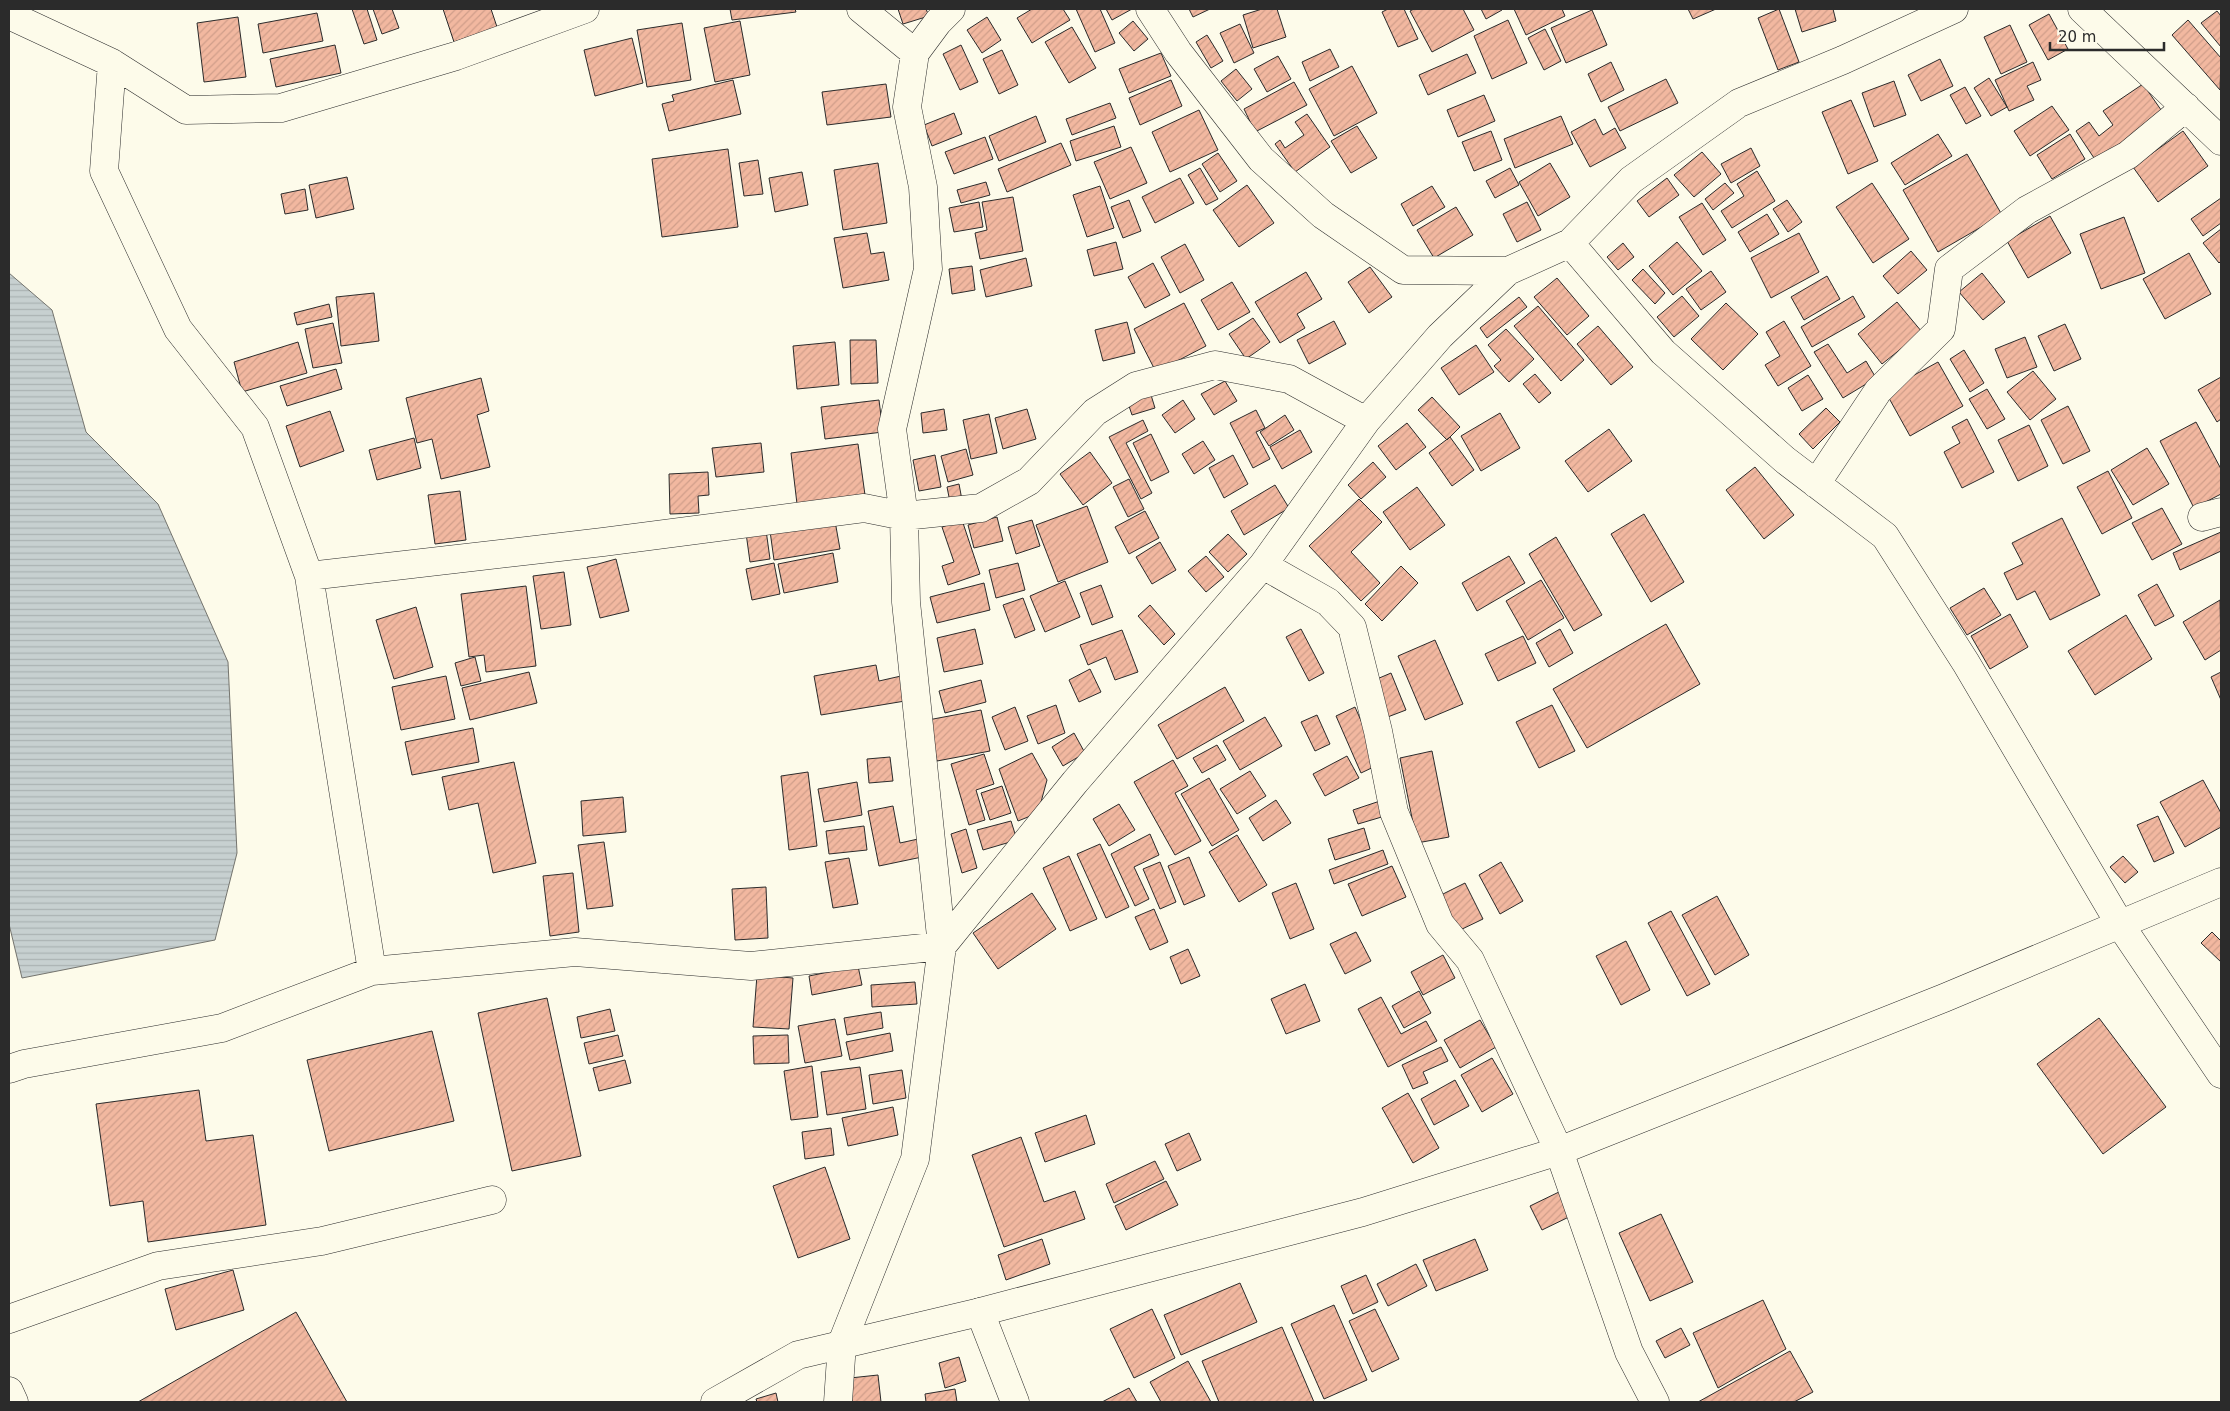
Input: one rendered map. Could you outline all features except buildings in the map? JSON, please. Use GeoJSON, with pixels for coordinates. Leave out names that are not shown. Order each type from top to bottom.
{"type":"FeatureCollection","features":[{"type":"Feature","properties":{"kind":"street"},"geometry":{"type":"LineString","coordinates":[[9,15],[112,63],[186,110],[281,108],[456,56],[585,9]]}},
{"type":"Feature","properties":{"kind":"street"},"geometry":{"type":"LineString","coordinates":[[861,9],[915,53]]}},
{"type":"Feature","properties":{"kind":"street"},"geometry":{"type":"LineString","coordinates":[[838,1402],[842,1343],[915,1159],[942,946],[906,602],[904,516],[892,429],[928,269],[923,187],[907,108],[915,53],[938,22],[951,9]]}},
{"type":"Feature","properties":{"kind":"street"},"geometry":{"type":"LineString","coordinates":[[1150,9],[1178,52],[1261,159],[1323,215],[1403,270],[1508,271]]}},
{"type":"Feature","properties":{"kind":"street"},"geometry":{"type":"LineString","coordinates":[[9,1069],[24,1064],[222,1028],[372,971],[574,952],[751,966],[942,946],[1076,782],[1263,565],[1366,422],[1440,336],[1508,271],[1570,243],[1630,180],[1739,103],[1843,60],[1954,9]]}},
{"type":"Feature","properties":{"kind":"street"},"geometry":{"type":"LineString","coordinates":[[2082,9],[2221,141]]}},
{"type":"Feature","properties":{"kind":"street"},"geometry":{"type":"LineString","coordinates":[[112,63],[104,171],[178,329],[255,427],[309,576],[372,971]]}},
{"type":"Feature","properties":{"kind":"street"},"geometry":{"type":"LineString","coordinates":[[1816,484],[1878,391],[1941,329],[1949,269],[2027,210],[2128,155],[2186,107]]}},
{"type":"Feature","properties":{"kind":"street"},"geometry":{"type":"LineString","coordinates":[[1570,243],[1663,352],[1785,460],[1885,536],[1966,663],[2121,926],[2221,1074]]}},
{"type":"Feature","properties":{"kind":"street"},"geometry":{"type":"LineString","coordinates":[[309,576],[593,543],[864,508],[904,516],[981,508],[1029,481],[1095,412],[1136,386],[1215,365],[1289,378],[1366,422]]}},
{"type":"Feature","properties":{"kind":"street"},"geometry":{"type":"LineString","coordinates":[[1263,565],[1328,602],[1352,627],[1378,730],[1394,812],[1440,924],[1470,960],[1559,1151],[1629,1352],[1655,1402]]}},
{"type":"Feature","properties":{"kind":"street"},"geometry":{"type":"LineString","coordinates":[[715,1402],[798,1355],[842,1343],[980,1312],[1364,1212],[1559,1151],[2121,926],[2221,882]]}},
{"type":"Feature","properties":{"kind":"street"},"geometry":{"type":"LineString","coordinates":[[9,1319],[158,1266],[322,1241],[492,1200]]}},
{"type":"Feature","properties":{"kind":"street"},"geometry":{"type":"LineString","coordinates":[[980,1312],[1015,1402]]}},
{"type":"Feature","properties":{"kind":"street"},"geometry":{"type":"LineString","coordinates":[[9,1391],[14,1402]]}},
{"type":"Feature","properties":{"kind":"shaded area"},"geometry":{"type":"Polygon","coordinates":[[[9,273],[52,310],[86,432],[158,504],[228,662],[237,853],[215,940],[22,978],[9,924],[9,273]]]}}]}
